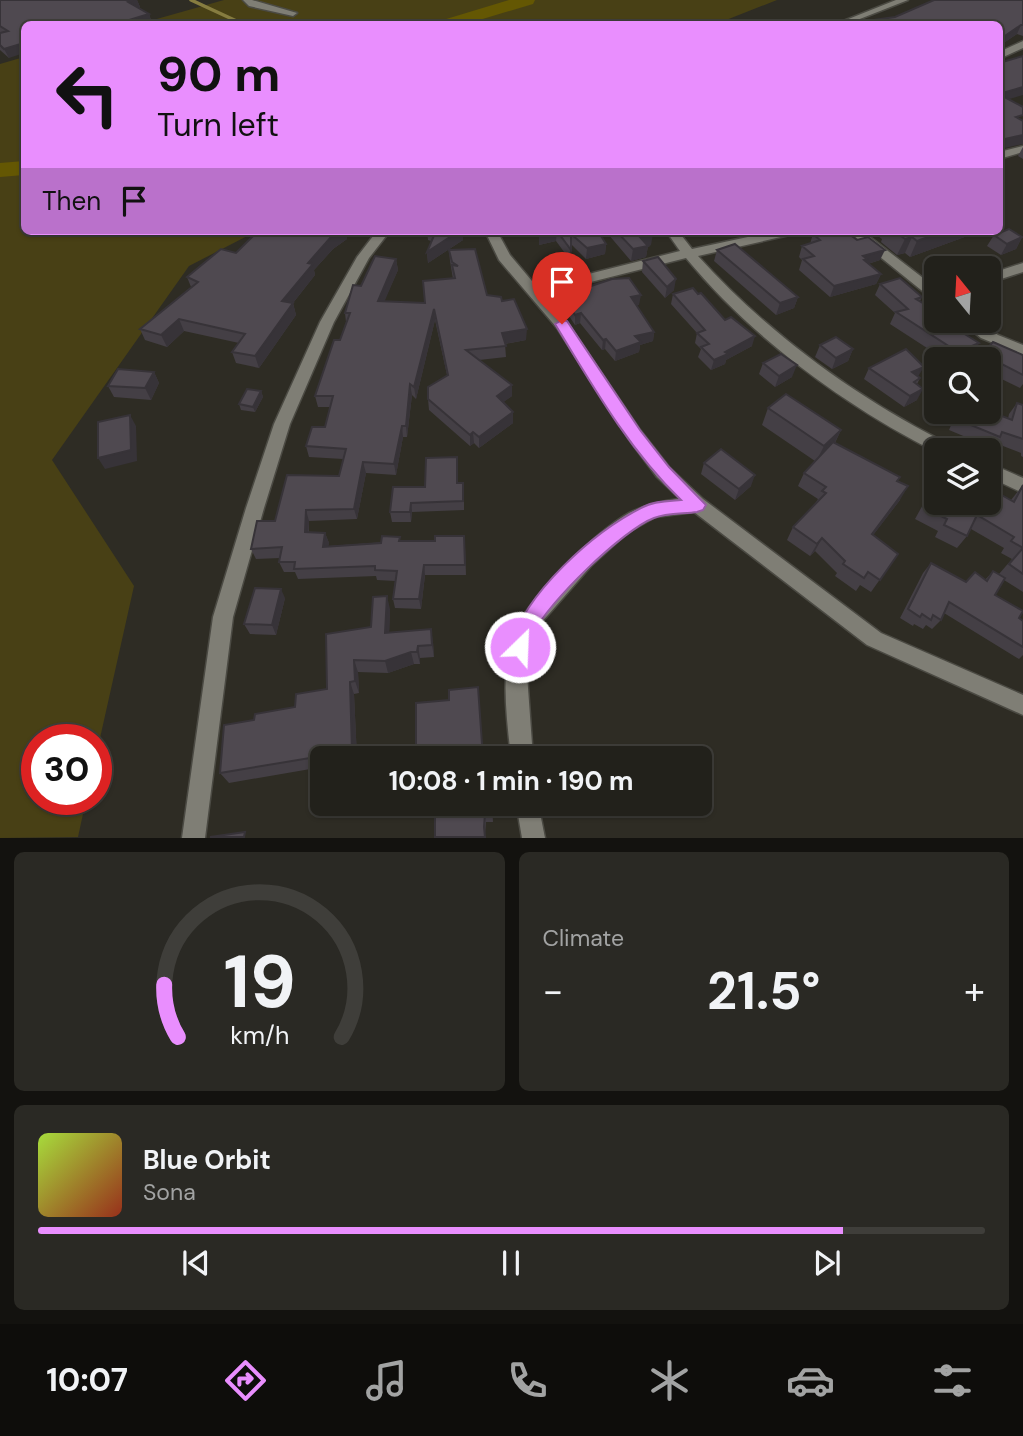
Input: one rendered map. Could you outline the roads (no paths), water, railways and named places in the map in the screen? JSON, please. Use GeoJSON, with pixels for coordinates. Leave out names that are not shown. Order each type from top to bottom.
{"type":"FeatureCollection","features":[{"type":"Feature","properties":{"kind":"street"},"geometry":{"type":"LineString","coordinates":[[247,0],[252,4],[293,13]]}},
{"type":"Feature","properties":{"kind":"street"},"geometry":{"type":"LineString","coordinates":[[848,21],[904,0]]}},
{"type":"Feature","properties":{"kind":"street"},"geometry":{"type":"LineString","coordinates":[[1003,54],[1023,44]]}},
{"type":"Feature","properties":{"kind":"street"},"geometry":{"type":"LineString","coordinates":[[1003,155],[1023,149]]}},
{"type":"Feature","properties":{"kind":"street"},"geometry":{"type":"LineString","coordinates":[[193,838],[223,617],[255,508],[282,424],[327,322],[363,257],[381,235]]}},
{"type":"Feature","properties":{"kind":"street"},"geometry":{"type":"LineString","coordinates":[[493,235],[504,257],[562,324],[655,463],[697,505],[874,639],[1023,705]]}},
{"type":"Feature","properties":{"kind":"street"},"geometry":{"type":"LineString","coordinates":[[675,235],[687,253],[741,307],[796,355],[845,393],[924,439]]}},
{"type":"Feature","properties":{"kind":"street"},"geometry":{"type":"LineString","coordinates":[[536,292],[687,253],[723,248],[774,235]]}},
{"type":"Feature","properties":{"kind":"street"},"geometry":{"type":"LineString","coordinates":[[859,235],[924,286]]}},
{"type":"Feature","properties":{"kind":"street"},"geometry":{"type":"LineString","coordinates":[[1001,274],[1023,267]]}},
{"type":"Feature","properties":{"kind":"street"},"geometry":{"type":"LineString","coordinates":[[983,333],[1023,350]]}},
{"type":"Feature","properties":{"kind":"street"},"geometry":{"type":"LineString","coordinates":[[1001,476],[1023,486]]}},
{"type":"Feature","properties":{"kind":"street"},"geometry":{"type":"LineString","coordinates":[[521,746],[518,675],[520,647],[525,629],[537,611],[576,567],[613,535],[650,511],[697,505]]}},
{"type":"Feature","properties":{"kind":"street"},"geometry":{"type":"LineString","coordinates":[[530,816],[534,838]]}},
{"type":"Feature","properties":{"kind":"waterway"},"geometry":{"type":"LineString","coordinates":[[191,0],[236,21]]}},
{"type":"Feature","properties":{"kind":"waterway"},"geometry":{"type":"LineString","coordinates":[[459,21],[527,0]]}},
{"type":"Feature","properties":{"kind":"waterway"},"geometry":{"type":"LineString","coordinates":[[0,170],[21,168]]}}]}
